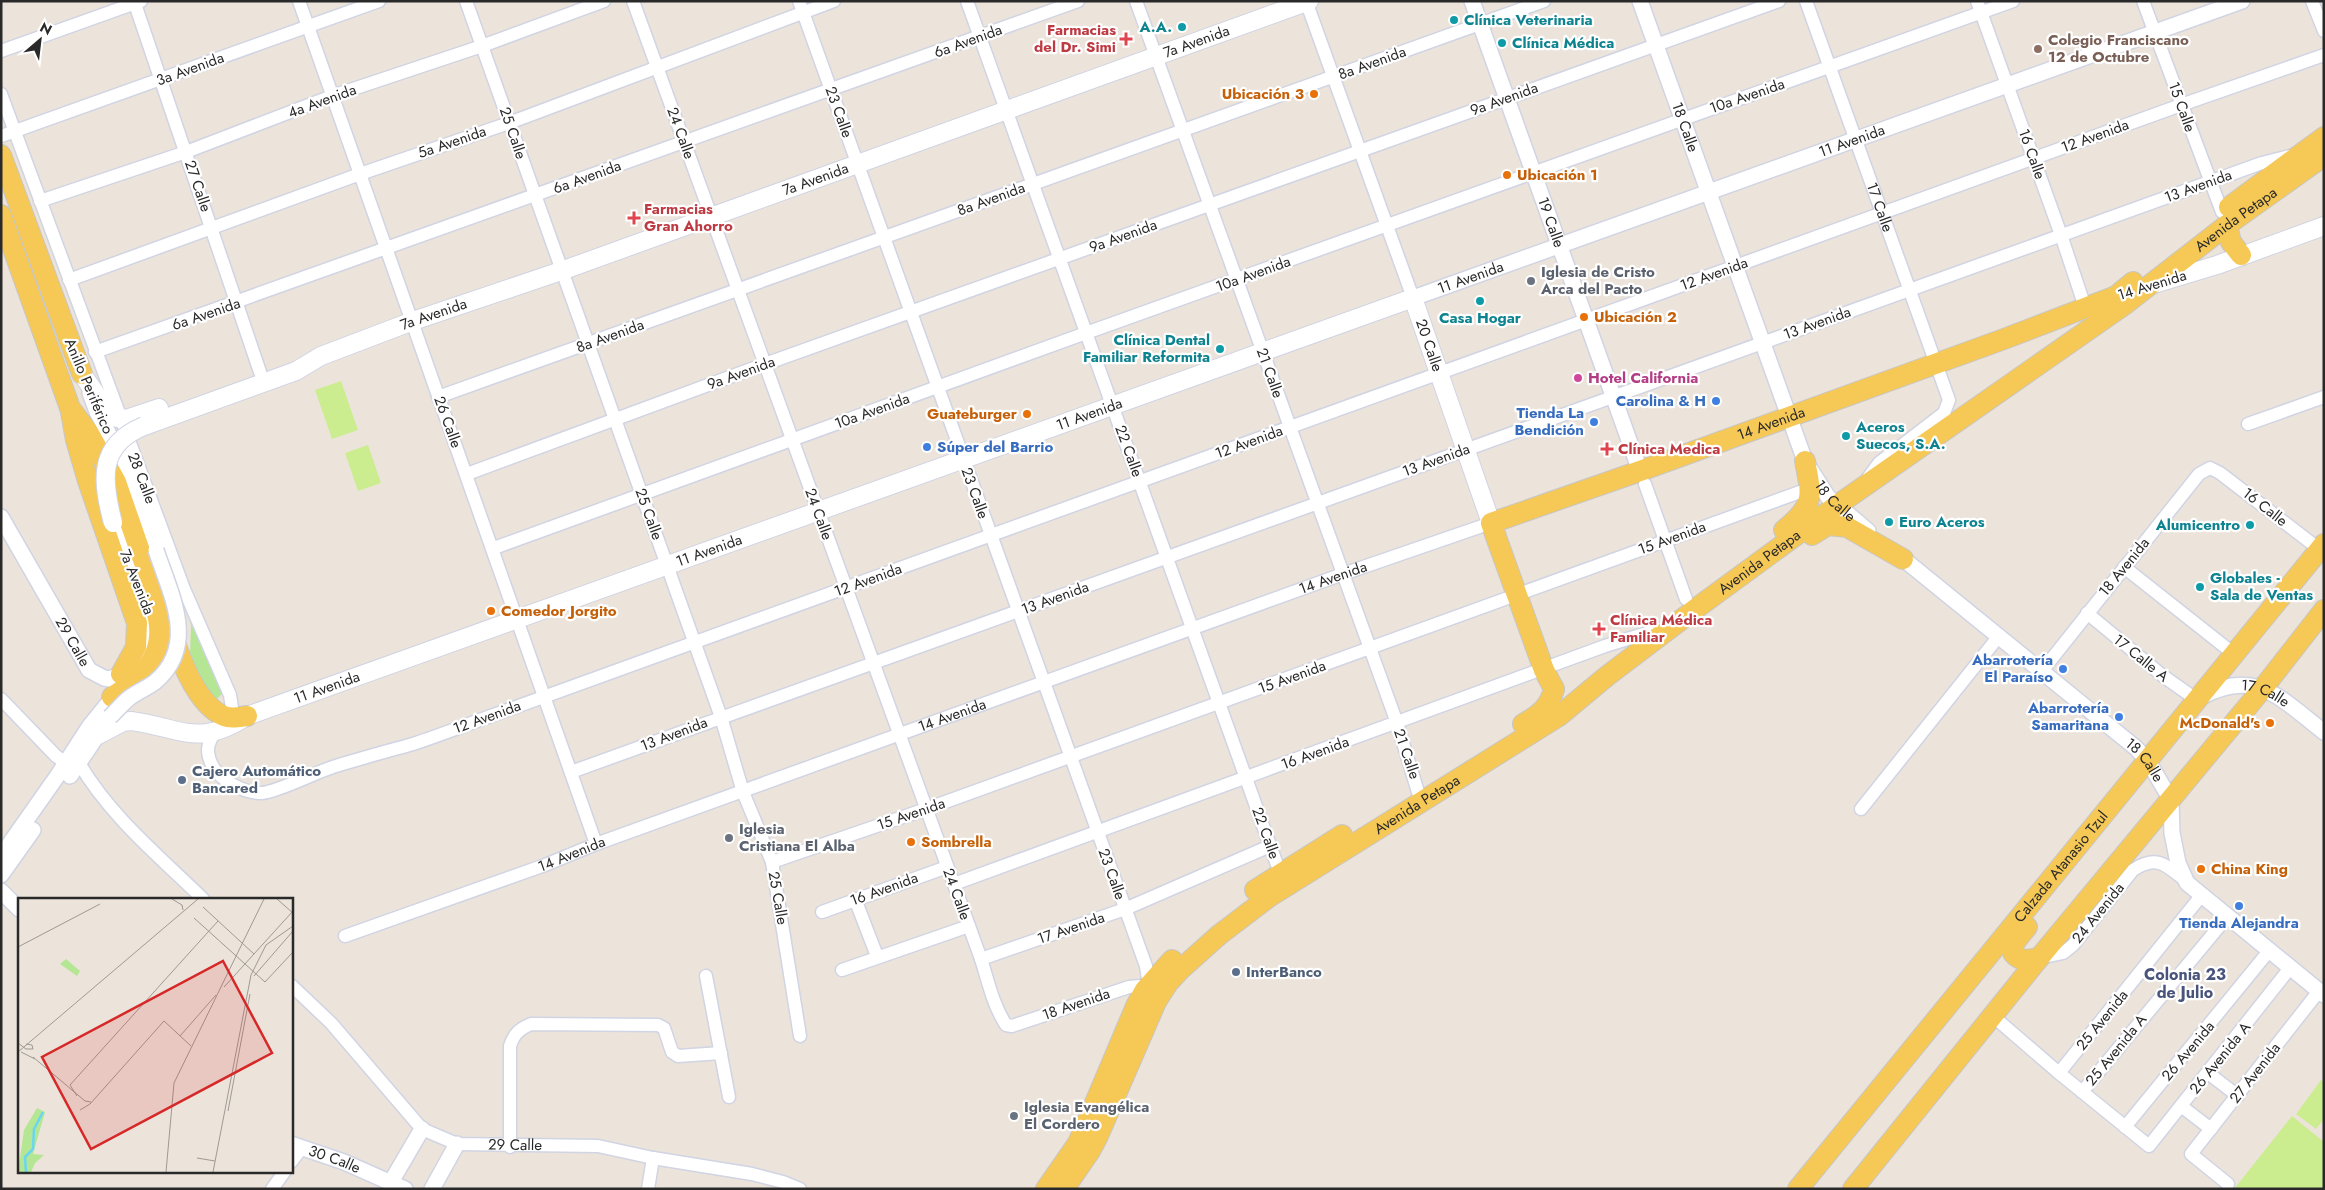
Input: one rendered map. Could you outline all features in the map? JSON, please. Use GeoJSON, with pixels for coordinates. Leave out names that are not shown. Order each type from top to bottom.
{"type":"FeatureCollection","features":[{"type":"Feature","properties":{"kind":"main road","name":"7a Avenida"},"geometry":{"type":"LineString","coordinates":[[135,581],[113,522],[104,483],[106,468],[120,439],[130,431],[296,371],[321,356],[412,321],[561,271],[1307,2]]}},
{"type":"Feature","properties":{"kind":"main road","name":"Avenida Petapa"},"geometry":{"type":"LineString","coordinates":[[1046,1189],[1078,1143],[1136,1006],[1147,987],[1173,958],[1197,937],[1249,895],[1280,873],[1559,716],[1607,676],[1678,623],[1692,603],[1856,494],[2153,284],[2224,218],[2324,136]]}},
{"type":"Feature","properties":{"kind":"main road","name":"Anillo Periférico"},"geometry":{"type":"LineString","coordinates":[[1,155],[82,374]]}},
{"type":"Feature","properties":{"kind":"main road","name":"Avenida Petapa"},"geometry":{"type":"LineString","coordinates":[[2116,296],[2224,218],[2324,156]]}},
{"type":"Feature","properties":{"kind":"main road","name":"Anillo Periférico"},"geometry":{"type":"LineString","coordinates":[[1,215],[70,408],[88,432],[116,482],[157,600],[163,608],[196,688],[211,708],[220,725]]}},
{"type":"Feature","properties":{"kind":"main road"},"geometry":{"type":"LineString","coordinates":[[2224,218],[2231,242],[2241,255]]}},
{"type":"Feature","properties":{"kind":"main road","name":"14 Avenida"},"geometry":{"type":"LineString","coordinates":[[1491,523],[1642,478],[1789,417],[2085,307],[2324,226]]}},
{"type":"Feature","properties":{"kind":"main road","name":"11 Avenida"},"geometry":{"type":"LineString","coordinates":[[246,716],[1413,298]]}},
{"type":"Feature","properties":{"kind":"main road","name":"20 Calle"},"geometry":{"type":"LineString","coordinates":[[1413,298],[1544,670],[1554,689]]}},
{"type":"Feature","properties":{"kind":"main road","name":"7a Avenida"},"geometry":{"type":"LineString","coordinates":[[119,419],[133,417],[295,359],[321,356]]}},
{"type":"Feature","properties":{"kind":"main road"},"geometry":{"type":"LineString","coordinates":[[82,374],[112,417],[119,419]]}},
{"type":"Feature","properties":{"kind":"main road"},"geometry":{"type":"LineString","coordinates":[[70,408],[76,440],[88,481],[137,622],[136,648],[121,674]]}},
{"type":"Feature","properties":{"kind":"main road"},"geometry":{"type":"LineString","coordinates":[[1692,603],[1800,518],[1808,507],[1811,488],[1805,461]]}},
{"type":"Feature","properties":{"kind":"main road"},"geometry":{"type":"LineString","coordinates":[[1692,603],[1715,604],[1727,598],[1828,525],[1846,527],[1903,559]]}},
{"type":"Feature","properties":{"kind":"main road","name":"Calzada Atanasio Tzul"},"geometry":{"type":"LineString","coordinates":[[1798,1189],[2322,547]]}},
{"type":"Feature","properties":{"kind":"main road"},"geometry":{"type":"LineString","coordinates":[[112,697],[132,683],[148,666],[157,651],[161,632],[155,608],[157,600]]}},
{"type":"Feature","properties":{"kind":"main road"},"geometry":{"type":"LineString","coordinates":[[1853,1189],[1994,1017],[2039,958],[2263,688],[2324,610]]}},
{"type":"Feature","properties":{"kind":"main road"},"geometry":{"type":"LineString","coordinates":[[1554,689],[1568,691],[1607,676]]}},
{"type":"Feature","properties":{"kind":"main road","name":"Avenida Petapa"},"geometry":{"type":"LineString","coordinates":[[1064,1189],[1094,1144],[1156,1002],[1168,983],[1219,935],[1269,897],[1539,714],[1549,705],[1554,689]]}},
{"type":"Feature","properties":{"kind":"main road"},"geometry":{"type":"LineString","coordinates":[[98,735],[123,722],[131,721],[189,735],[246,716]]}},
{"type":"Feature","properties":{"kind":"main road"},"geometry":{"type":"LineString","coordinates":[[2039,958],[2023,960],[2017,958],[2012,948],[2014,943],[2063,884],[2079,844]]}},
{"type":"Feature","properties":{"kind":"street","name":"26 Calle"},"geometry":{"type":"LineString","coordinates":[[299,1],[438,397],[494,548],[596,844]]}},
{"type":"Feature","properties":{"kind":"street","name":"3a Avenida"},"geometry":{"type":"LineString","coordinates":[[1,136],[378,1]]}},
{"type":"Feature","properties":{"kind":"street","name":"25 Calle"},"geometry":{"type":"LineString","coordinates":[[466,1],[642,494],[693,643],[721,717],[743,792],[772,862],[800,1036]]}},
{"type":"Feature","properties":{"kind":"street","name":"4a Avenida"},"geometry":{"type":"LineString","coordinates":[[40,201],[186,152],[332,96],[482,46],[604,1]]}},
{"type":"Feature","properties":{"kind":"street","name":"24 Calle"},"geometry":{"type":"LineString","coordinates":[[633,1],[954,884],[996,1007],[1006,1025]]}},
{"type":"Feature","properties":{"kind":"street","name":"5a Avenida"},"geometry":{"type":"LineString","coordinates":[[69,280],[360,174],[509,123],[657,68],[801,7],[834,1]]}},
{"type":"Feature","properties":{"kind":"street","name":"22 Calle"},"geometry":{"type":"LineString","coordinates":[[967,1],[1280,873]]}},
{"type":"Feature","properties":{"kind":"street","name":"6a Avenida"},"geometry":{"type":"LineString","coordinates":[[95,352],[238,303],[1078,1]]}},
{"type":"Feature","properties":{"kind":"street","name":"21 Calle"},"geometry":{"type":"LineString","coordinates":[[1136,1],[1397,723],[1420,795]]}},
{"type":"Feature","properties":{"kind":"street","name":"19 Calle"},"geometry":{"type":"LineString","coordinates":[[1472,1],[1642,478],[1692,603]]}},
{"type":"Feature","properties":{"kind":"street","name":"8a Avenida"},"geometry":{"type":"LineString","coordinates":[[438,397],[1544,1]]}},
{"type":"Feature","properties":{"kind":"street","name":"18 Calle"},"geometry":{"type":"LineString","coordinates":[[1640,1],[1805,461],[1820,486],[1836,506],[2042,671],[2130,743],[2148,761],[2171,800],[2172,833],[2178,863],[2187,882]]}},
{"type":"Feature","properties":{"kind":"street","name":"9a Avenida"},"geometry":{"type":"LineString","coordinates":[[467,474],[765,364],[1779,1]]}},
{"type":"Feature","properties":{"kind":"street","name":"17 Calle"},"geometry":{"type":"LineString","coordinates":[[1806,1],[1908,290],[1937,363],[1949,400],[1944,413]]}},
{"type":"Feature","properties":{"kind":"street","name":"10a Avenida"},"geometry":{"type":"LineString","coordinates":[[494,548],[1086,332],[1830,67],[1979,7],[2013,1]]}},
{"type":"Feature","properties":{"kind":"street","name":"15 Calle"},"geometry":{"type":"LineString","coordinates":[[2143,1],[2224,218]]}},
{"type":"Feature","properties":{"kind":"street","name":"11 Avenida"},"geometry":{"type":"LineString","coordinates":[[1413,298],[2155,34],[2242,1]]}},
{"type":"Feature","properties":{"kind":"street"},"geometry":{"type":"LineString","coordinates":[[2312,1],[2324,31]]}},
{"type":"Feature","properties":{"kind":"street"},"geometry":{"type":"LineString","coordinates":[[1,51],[136,2]]}},
{"type":"Feature","properties":{"kind":"street","name":"27 Calle"},"geometry":{"type":"LineString","coordinates":[[136,2],[260,372]]}},
{"type":"Feature","properties":{"kind":"street","name":"20 Calle"},"geometry":{"type":"LineString","coordinates":[[1307,2],[1413,298]]}},
{"type":"Feature","properties":{"kind":"street","name":"23 Calle"},"geometry":{"type":"LineString","coordinates":[[801,7],[1146,966],[1147,987]]}},
{"type":"Feature","properties":{"kind":"street","name":"16 Calle"},"geometry":{"type":"LineString","coordinates":[[1979,7],[2034,158],[2085,307]]}},
{"type":"Feature","properties":{"kind":"street","name":"12 Avenida"},"geometry":{"type":"LineString","coordinates":[[220,725],[209,740],[208,758],[216,770],[228,781],[251,792],[264,793],[335,766],[415,743],[2181,105],[2324,56]]}},
{"type":"Feature","properties":{"kind":"street","name":"28 Calle"},"geometry":{"type":"LineString","coordinates":[[1,94],[119,419],[195,619],[230,695],[232,708],[220,725]]}},
{"type":"Feature","properties":{"kind":"street","name":"13 Avenida"},"geometry":{"type":"LineString","coordinates":[[571,772],[2210,181],[2262,163],[2303,152]]}},
{"type":"Feature","properties":{"kind":"street","name":"Anillo Periférico"},"geometry":{"type":"LineString","coordinates":[[82,374],[97,412],[125,464],[179,620],[177,646],[167,668],[156,681],[129,698],[110,717],[98,735]]}},
{"type":"Feature","properties":{"kind":"street"},"geometry":{"type":"LineString","coordinates":[[2248,424],[2324,397]]}},
{"type":"Feature","properties":{"kind":"street","name":"Avenida Petapa"},"geometry":{"type":"LineString","coordinates":[[1856,494],[1879,463],[1944,413]]}},
{"type":"Feature","properties":{"kind":"street","name":"16 Calle"},"geometry":{"type":"LineString","coordinates":[[2210,468],[2220,473],[2322,547]]}},
{"type":"Feature","properties":{"kind":"street","name":"18 Avenida"},"geometry":{"type":"LineString","coordinates":[[2042,671],[2086,613],[2199,474],[2210,468]]}},
{"type":"Feature","properties":{"kind":"street","name":"15 Avenida"},"geometry":{"type":"LineString","coordinates":[[772,862],[926,809],[1811,488]]}},
{"type":"Feature","properties":{"kind":"street","name":"29 Calle"},"geometry":{"type":"LineString","coordinates":[[1,517],[89,670],[110,679],[121,674]]}},
{"type":"Feature","properties":{"kind":"street","name":"14 Avenida"},"geometry":{"type":"LineString","coordinates":[[345,936],[545,865],[596,844],[1192,628],[1491,523]]}},
{"type":"Feature","properties":{"kind":"street"},"geometry":{"type":"LineString","coordinates":[[2124,567],[2234,654]]}},
{"type":"Feature","properties":{"kind":"street"},"geometry":{"type":"LineString","coordinates":[[121,674],[138,657],[147,639],[135,581]]}},
{"type":"Feature","properties":{"kind":"street","name":"7a Avenida"},"geometry":{"type":"LineString","coordinates":[[112,697],[141,664],[152,642],[152,618],[143,594],[135,581]]}},
{"type":"Feature","properties":{"kind":"street","name":"17 Calle A"},"geometry":{"type":"LineString","coordinates":[[2086,613],[2163,676],[2198,699]]}},
{"type":"Feature","properties":{"kind":"street","name":"16 Avenida"},"geometry":{"type":"LineString","coordinates":[[954,884],[1544,670],[1605,646],[1678,623]]}},
{"type":"Feature","properties":{"kind":"street"},"geometry":{"type":"LineString","coordinates":[[1862,809],[1999,636]]}},
{"type":"Feature","properties":{"kind":"street","name":"17 Calle"},"geometry":{"type":"LineString","coordinates":[[2198,699],[2214,690],[2239,684],[2251,684],[2263,688],[2324,732]]}},
{"type":"Feature","properties":{"kind":"street"},"geometry":{"type":"LineString","coordinates":[[1,875],[73,763],[89,727],[112,697]]}},
{"type":"Feature","properties":{"kind":"street"},"geometry":{"type":"LineString","coordinates":[[1,699],[50,750],[73,763],[111,809],[202,898]]}},
{"type":"Feature","properties":{"kind":"street"},"geometry":{"type":"LineString","coordinates":[[1,856],[73,763],[98,735]]}},
{"type":"Feature","properties":{"kind":"street","name":"17 Avenida"},"geometry":{"type":"LineString","coordinates":[[981,959],[1125,910],[1270,846]]}},
{"type":"Feature","properties":{"kind":"street","name":"18 Calle"},"geometry":{"type":"LineString","coordinates":[[2153,861],[2163,863],[2321,993]]}},
{"type":"Feature","properties":{"kind":"street","name":"24 Avenida"},"geometry":{"type":"LineString","coordinates":[[2039,958],[2063,953],[2073,946],[2133,870],[2144,862],[2153,861]]}},
{"type":"Feature","properties":{"kind":"street","name":"16 Avenida"},"geometry":{"type":"LineString","coordinates":[[822,912],[947,867]]}},
{"type":"Feature","properties":{"kind":"street"},"geometry":{"type":"LineString","coordinates":[[1,892],[18,909]]}},
{"type":"Feature","properties":{"kind":"street","name":"25 Avenida"},"geometry":{"type":"LineString","coordinates":[[2059,1073],[2201,896]]}},
{"type":"Feature","properties":{"kind":"street"},"geometry":{"type":"LineString","coordinates":[[855,899],[877,956]]}},
{"type":"Feature","properties":{"kind":"street","name":"25 Avenida A"},"geometry":{"type":"LineString","coordinates":[[2082,1092],[2227,917]]}},
{"type":"Feature","properties":{"kind":"street"},"geometry":{"type":"LineString","coordinates":[[842,970],[877,956],[969,926]]}},
{"type":"Feature","properties":{"kind":"street","name":"26 Avenida"},"geometry":{"type":"LineString","coordinates":[[2125,1126],[2269,951]]}},
{"type":"Feature","properties":{"kind":"street","name":"26 Avenida A"},"geometry":{"type":"LineString","coordinates":[[2125,1126],[2149,1146],[2290,968]]}},
{"type":"Feature","properties":{"kind":"street"},"geometry":{"type":"LineString","coordinates":[[706,976],[729,1097]]}},
{"type":"Feature","properties":{"kind":"street","name":"29 Calle"},"geometry":{"type":"LineString","coordinates":[[292,986],[330,1024],[422,1129],[458,1144],[510,1147],[598,1146],[654,1158],[752,1174],[783,1182],[800,1189]]}},
{"type":"Feature","properties":{"kind":"street","name":"18 Avenida"},"geometry":{"type":"LineString","coordinates":[[1006,1025],[1012,1026],[1128,987],[1147,987]]}},
{"type":"Feature","properties":{"kind":"street","name":"27 Avenida"},"geometry":{"type":"LineString","coordinates":[[2228,1184],[2191,1154],[2321,993]]}},
{"type":"Feature","properties":{"kind":"street"},"geometry":{"type":"LineString","coordinates":[[1994,1017],[2125,1126]]}},
{"type":"Feature","properties":{"kind":"street"},"geometry":{"type":"LineString","coordinates":[[510,1147],[510,1046],[513,1037],[520,1029],[531,1024],[658,1025],[664,1028],[672,1052],[678,1056],[721,1053]]}},
{"type":"Feature","properties":{"kind":"street"},"geometry":{"type":"LineString","coordinates":[[2208,1073],[2238,1096]]}},
{"type":"Feature","properties":{"kind":"street"},"geometry":{"type":"LineString","coordinates":[[2181,1106],[2211,1129]]}},
{"type":"Feature","properties":{"kind":"street"},"geometry":{"type":"LineString","coordinates":[[401,1187],[422,1129]]}},
{"type":"Feature","properties":{"kind":"street"},"geometry":{"type":"LineString","coordinates":[[432,1189],[458,1144]]}},
{"type":"Feature","properties":{"kind":"street"},"geometry":{"type":"LineString","coordinates":[[292,1159],[296,1146]]}},
{"type":"Feature","properties":{"kind":"street","name":"30 Calle"},"geometry":{"type":"LineString","coordinates":[[296,1146],[344,1162],[401,1187]]}},
{"type":"Feature","properties":{"kind":"street"},"geometry":{"type":"LineString","coordinates":[[648,1189],[654,1158]]}},
{"type":"Feature","properties":{"kind":"street"},"geometry":{"type":"LineString","coordinates":[[272,1189],[284,1172]]}},
{"type":"Feature","properties":{"kind":"green space"},"geometry":{"type":"Polygon","coordinates":[[[341,381],[358,430],[332,439],[315,390],[341,381]]]}},
{"type":"Feature","properties":{"kind":"green space"},"geometry":{"type":"Polygon","coordinates":[[[368,445],[381,483],[358,491],[345,453],[368,445]]]}},
{"type":"Feature","properties":{"kind":"green space"},"geometry":{"type":"Polygon","coordinates":[[[188,612],[217,676],[222,694],[217,699],[209,698],[190,656],[191,626],[188,612]]]}},
{"type":"Feature","properties":{"kind":"green space"},"geometry":{"type":"Polygon","coordinates":[[[2321,1080],[2324,1082],[2324,1119],[2316,1129],[2296,1114],[2321,1080]]]}},
{"type":"Feature","properties":{"kind":"green space"},"geometry":{"type":"Polygon","coordinates":[[[2292,1116],[2324,1142],[2324,1189],[2234,1189],[2292,1116]]]}},
{"type":"Feature","properties":{"kind":"place","name":"Clínica Veterinaria"},"geometry":{"type":"Point","coordinates":[1454,20]}},
{"type":"Feature","properties":{"kind":"place","name":"A.A."},"geometry":{"type":"Point","coordinates":[1182,27]}},
{"type":"Feature","properties":{"kind":"place","name":"Farmacias del Dr. Simi"},"geometry":{"type":"Point","coordinates":[1126,39]}},
{"type":"Feature","properties":{"kind":"place","name":"Clínica Médica"},"geometry":{"type":"Point","coordinates":[1502,43]}},
{"type":"Feature","properties":{"kind":"place","name":"Colegio Franciscano 12 de Octubre"},"geometry":{"type":"Point","coordinates":[2038,49]}},
{"type":"Feature","properties":{"kind":"place","name":"Ubicación 3"},"geometry":{"type":"Point","coordinates":[1314,94]}},
{"type":"Feature","properties":{"kind":"place","name":"Ubicación 1"},"geometry":{"type":"Point","coordinates":[1507,175]}},
{"type":"Feature","properties":{"kind":"place","name":"Farmacias Gran Ahorro"},"geometry":{"type":"Point","coordinates":[634,218]}},
{"type":"Feature","properties":{"kind":"place","name":"Iglesia de Cristo Arca del Pacto"},"geometry":{"type":"Point","coordinates":[1531,281]}},
{"type":"Feature","properties":{"kind":"place","name":"Casa Hogar"},"geometry":{"type":"Point","coordinates":[1480,301]}},
{"type":"Feature","properties":{"kind":"place","name":"Ubicación 2"},"geometry":{"type":"Point","coordinates":[1584,317]}},
{"type":"Feature","properties":{"kind":"place","name":"Clínica Dental Familiar Reformita"},"geometry":{"type":"Point","coordinates":[1220,349]}},
{"type":"Feature","properties":{"kind":"place","name":"Hotel California"},"geometry":{"type":"Point","coordinates":[1578,378]}},
{"type":"Feature","properties":{"kind":"place","name":"Carolina & H"},"geometry":{"type":"Point","coordinates":[1716,401]}},
{"type":"Feature","properties":{"kind":"place","name":"Guateburger"},"geometry":{"type":"Point","coordinates":[1027,414]}},
{"type":"Feature","properties":{"kind":"place","name":"Tienda La Bendición"},"geometry":{"type":"Point","coordinates":[1594,422]}},
{"type":"Feature","properties":{"kind":"place","name":"Aceros Suecos, S.A."},"geometry":{"type":"Point","coordinates":[1846,436]}},
{"type":"Feature","properties":{"kind":"place","name":"Súper del Barrio"},"geometry":{"type":"Point","coordinates":[927,447]}},
{"type":"Feature","properties":{"kind":"place","name":"Clínica Medica"},"geometry":{"type":"Point","coordinates":[1607,449]}},
{"type":"Feature","properties":{"kind":"place","name":"Euro Aceros"},"geometry":{"type":"Point","coordinates":[1889,522]}},
{"type":"Feature","properties":{"kind":"place","name":"Alumicentro"},"geometry":{"type":"Point","coordinates":[2250,525]}},
{"type":"Feature","properties":{"kind":"place","name":"Globales - Sala de Ventas"},"geometry":{"type":"Point","coordinates":[2200,587]}},
{"type":"Feature","properties":{"kind":"place","name":"Comedor Jorgito"},"geometry":{"type":"Point","coordinates":[491,611]}},
{"type":"Feature","properties":{"kind":"place","name":"Clínica Médica Familiar"},"geometry":{"type":"Point","coordinates":[1599,629]}},
{"type":"Feature","properties":{"kind":"place","name":"Abarrotería El Paraíso"},"geometry":{"type":"Point","coordinates":[2063,669]}},
{"type":"Feature","properties":{"kind":"place","name":"Abarrotería Samaritana"},"geometry":{"type":"Point","coordinates":[2119,717]}},
{"type":"Feature","properties":{"kind":"place","name":"McDonald's"},"geometry":{"type":"Point","coordinates":[2270,723]}},
{"type":"Feature","properties":{"kind":"place","name":"Cajero Automático Bancared"},"geometry":{"type":"Point","coordinates":[182,780]}},
{"type":"Feature","properties":{"kind":"place","name":"Iglesia Cristiana El Alba"},"geometry":{"type":"Point","coordinates":[729,838]}},
{"type":"Feature","properties":{"kind":"place","name":"Sombrella"},"geometry":{"type":"Point","coordinates":[911,842]}},
{"type":"Feature","properties":{"kind":"place","name":"China King"},"geometry":{"type":"Point","coordinates":[2201,869]}},
{"type":"Feature","properties":{"kind":"place","name":"Tienda Alejandra"},"geometry":{"type":"Point","coordinates":[2239,906]}},
{"type":"Feature","properties":{"kind":"place","name":"InterBanco"},"geometry":{"type":"Point","coordinates":[1236,972]}},
{"type":"Feature","properties":{"kind":"place","name":"Iglesia Evangélica El Cordero"},"geometry":{"type":"Point","coordinates":[1014,1116]}},
{"type":"Feature","properties":{"kind":"district","name":"Colonia 23 de Julio"},"geometry":{"type":"Point","coordinates":[2185,983]}}]}
